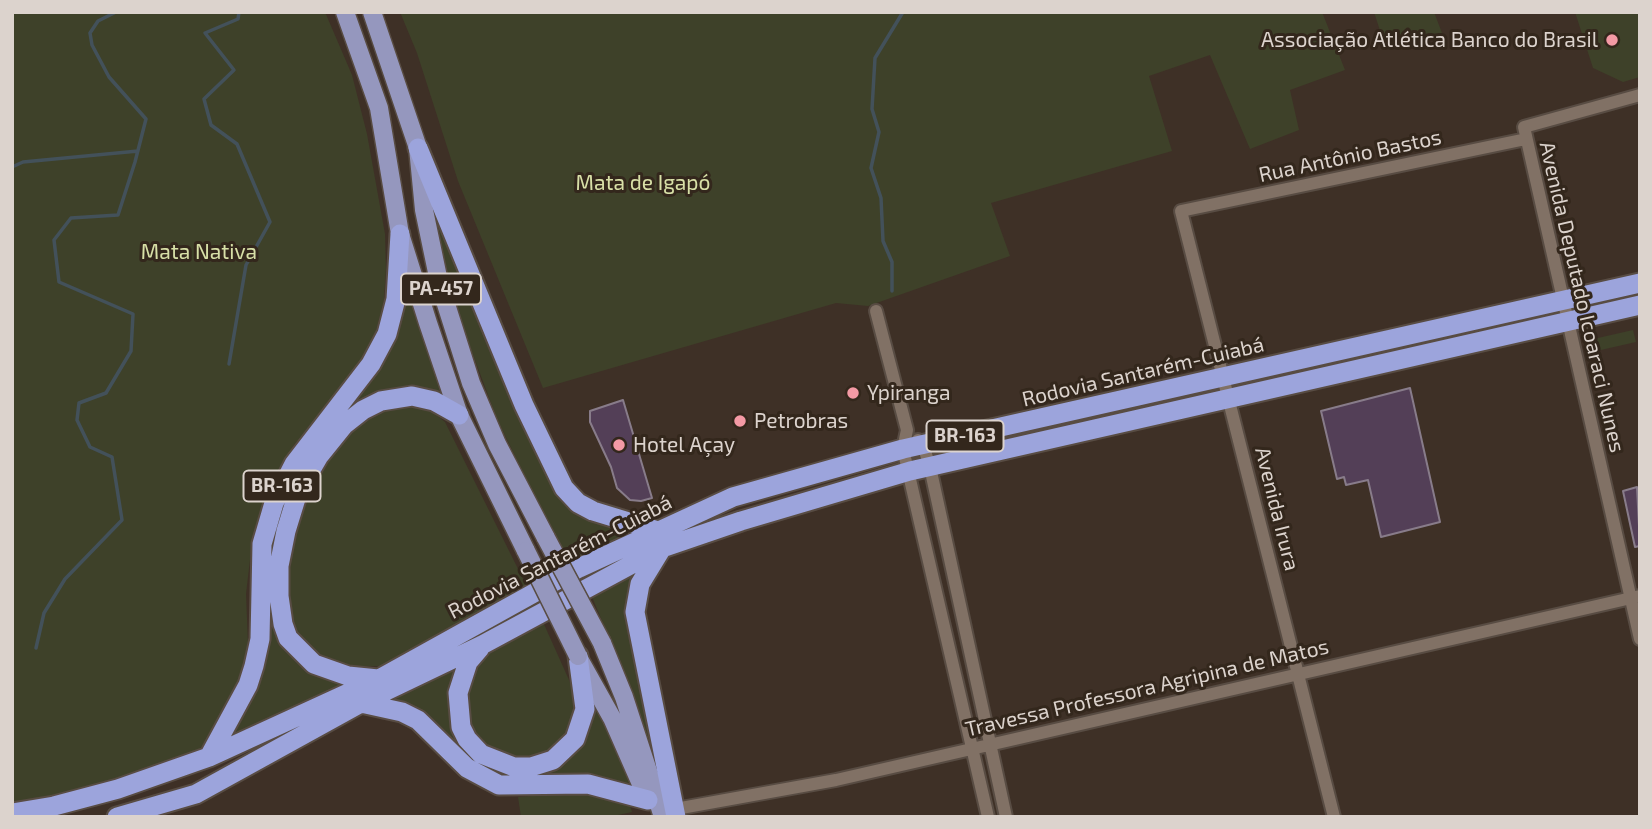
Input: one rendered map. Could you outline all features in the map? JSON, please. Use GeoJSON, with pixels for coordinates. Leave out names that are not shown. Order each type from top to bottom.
{"type":"FeatureCollection","features":[{"type":"Feature","properties":{"kind":"highway"},"geometry":{"type":"LineString","coordinates":[[361,703],[402,712],[418,720],[467,768],[499,785],[588,784],[661,813],[635,612],[640,584],[659,539],[578,503],[564,488],[524,405],[418,148]]}},
{"type":"Feature","properties":{"kind":"highway","name":"BR-163"},"geometry":{"type":"LineString","coordinates":[[209,757],[248,685],[254,666],[260,639],[262,544],[274,503],[294,464],[371,364],[387,334],[396,299],[400,234]]}},
{"type":"Feature","properties":{"kind":"highway","name":"Rodovia Santarém-Cuiabá"},"geometry":{"type":"LineString","coordinates":[[117,817],[196,794],[361,703],[482,645],[733,497],[905,440],[923,445],[1640,283]]}},
{"type":"Feature","properties":{"kind":"highway","name":"Rodovia Santarém-Cuiabá"},"geometry":{"type":"LineString","coordinates":[[12,813],[54,806],[118,789],[209,757],[379,679],[579,568],[659,539],[741,521],[910,471],[1640,306]]}},
{"type":"Feature","properties":{"kind":"highway","name":"BR-163"},"geometry":{"type":"LineString","coordinates":[[379,679],[348,676],[314,664],[288,638],[282,624],[279,596],[279,566],[286,531],[298,492],[319,456],[344,425],[363,410],[380,401],[412,397],[434,401],[458,415]]}},
{"type":"Feature","properties":{"kind":"highway","name":"BR-163"},"geometry":{"type":"LineString","coordinates":[[482,645],[468,662],[458,692],[461,727],[467,739],[481,754],[514,767],[531,767],[553,760],[575,739],[585,709],[578,656]]}},
{"type":"Feature","properties":{"kind":"main road","name":"PA-457"},"geometry":{"type":"LineString","coordinates":[[345,12],[379,108],[400,234],[458,415],[578,656]]}},
{"type":"Feature","properties":{"kind":"main road","name":"PA-457"},"geometry":{"type":"LineString","coordinates":[[372,12],[418,148],[424,209],[439,282],[471,383],[497,444],[602,643],[624,698],[661,813]]}},
{"type":"Feature","properties":{"kind":"main road"},"geometry":{"type":"LineString","coordinates":[[578,656],[661,813]]}},
{"type":"Feature","properties":{"kind":"street","name":"Rua Antônio Bastos"},"geometry":{"type":"LineString","coordinates":[[1181,211],[1525,133],[1640,95]]}},
{"type":"Feature","properties":{"kind":"street","name":"Avenida Deputado Icoaraci Nunes"},"geometry":{"type":"LineString","coordinates":[[1525,133],[1567,322],[1635,597],[1640,639]]}},
{"type":"Feature","properties":{"kind":"street","name":"Avenida Irura"},"geometry":{"type":"LineString","coordinates":[[1181,211],[1334,817]]}},
{"type":"Feature","properties":{"kind":"street"},"geometry":{"type":"LineString","coordinates":[[876,311],[988,817]]}},
{"type":"Feature","properties":{"kind":"street"},"geometry":{"type":"LineString","coordinates":[[923,445],[1006,817]]}},
{"type":"Feature","properties":{"kind":"street","name":"Travessa Professora Agripina de Matos"},"geometry":{"type":"LineString","coordinates":[[661,813],[836,780],[1635,597]]}},
{"type":"Feature","properties":{"kind":"green space","name":"Mata Nativa"},"geometry":{"type":"Polygon","coordinates":[[[12,12],[325,12],[352,75],[367,134],[385,234],[386,269],[384,300],[376,331],[356,370],[294,445],[273,482],[252,543],[246,594],[248,643],[242,681],[217,727],[195,755],[171,766],[12,812],[12,12]]]}},
{"type":"Feature","properties":{"kind":"green space","name":"Mata de Igapó"},"geometry":{"type":"Polygon","coordinates":[[[400,12],[1322,12],[1345,70],[1290,90],[1299,130],[1250,149],[1210,55],[1149,76],[1172,151],[991,203],[1010,256],[868,306],[836,303],[543,388],[458,181],[417,53],[400,12]]]}},
{"type":"Feature","properties":{"kind":"green space"},"geometry":{"type":"Polygon","coordinates":[[[1374,12],[1434,12],[1442,33],[1385,46],[1374,12]]]}},
{"type":"Feature","properties":{"kind":"green space","name":"Associação Atlética Banco do Brasil"},"geometry":{"type":"Polygon","coordinates":[[[1575,12],[1640,12],[1640,77],[1623,82],[1593,68],[1575,12]]]}},
{"type":"Feature","properties":{"kind":"green space"},"geometry":{"type":"Polygon","coordinates":[[[418,148],[564,488],[643,527],[568,565],[497,419],[460,320],[428,216],[418,148]]]}},
{"type":"Feature","properties":{"kind":"green space"},"geometry":{"type":"Polygon","coordinates":[[[405,273],[444,398],[410,387],[391,389],[369,395],[344,413],[342,411],[362,392],[388,353],[398,328],[405,273]]]}},
{"type":"Feature","properties":{"kind":"green space"},"geometry":{"type":"Polygon","coordinates":[[[1633,330],[1636,342],[1592,352],[1589,340],[1633,330]]]}},
{"type":"Feature","properties":{"kind":"green space"},"geometry":{"type":"Polygon","coordinates":[[[394,404],[427,407],[445,422],[526,585],[384,666],[344,667],[316,658],[296,632],[287,593],[292,547],[309,495],[338,446],[366,417],[394,404]]]}},
{"type":"Feature","properties":{"kind":"green space"},"geometry":{"type":"Polygon","coordinates":[[[646,564],[636,582],[668,801],[634,697],[592,597],[646,564]]]}},
{"type":"Feature","properties":{"kind":"green space"},"geometry":{"type":"Polygon","coordinates":[[[272,614],[276,630],[353,685],[216,754],[257,683],[266,656],[272,614]]]}},
{"type":"Feature","properties":{"kind":"green space"},"geometry":{"type":"Polygon","coordinates":[[[543,622],[578,700],[568,738],[554,750],[535,758],[519,760],[496,754],[478,741],[466,724],[468,684],[486,654],[543,622]]]}},
{"type":"Feature","properties":{"kind":"green space"},"geometry":{"type":"Polygon","coordinates":[[[456,667],[449,712],[452,725],[497,771],[575,752],[585,740],[591,725],[591,694],[630,784],[586,775],[508,777],[495,774],[480,766],[436,724],[405,706],[386,702],[456,667]]]}},
{"type":"Feature","properties":{"kind":"green space"},"geometry":{"type":"Polygon","coordinates":[[[570,793],[609,795],[629,802],[632,812],[609,817],[521,817],[518,797],[570,793]]]}},
{"type":"Feature","properties":{"kind":"building"},"geometry":{"type":"Polygon","coordinates":[[[1410,388],[1440,522],[1381,537],[1368,480],[1346,485],[1344,477],[1337,479],[1321,411],[1410,388]]]}},
{"type":"Feature","properties":{"kind":"building","name":"Hotel Açay"},"geometry":{"type":"Polygon","coordinates":[[[623,400],[652,498],[641,501],[630,500],[617,488],[611,467],[590,422],[590,411],[623,400]]]}},
{"type":"Feature","properties":{"kind":"building"},"geometry":{"type":"Polygon","coordinates":[[[1637,487],[1640,546],[1635,547],[1623,491],[1637,487]]]}},
{"type":"Feature","properties":{"kind":"waterway"},"geometry":{"type":"LineString","coordinates":[[36,648],[44,613],[65,579],[122,520],[112,457],[90,447],[77,420],[79,403],[106,393],[131,351],[133,314],[59,282],[54,240],[71,218],[118,215],[135,162],[146,119],[109,77],[92,45],[90,33],[98,21],[116,12]]}},
{"type":"Feature","properties":{"kind":"waterway"},"geometry":{"type":"LineString","coordinates":[[229,364],[246,265],[270,222],[237,144],[211,125],[204,99],[234,70],[205,33],[238,19],[239,12]]}},
{"type":"Feature","properties":{"kind":"waterway"},"geometry":{"type":"LineString","coordinates":[[892,291],[892,262],[883,241],[881,198],[871,168],[879,132],[872,109],[875,58],[903,12]]}},
{"type":"Feature","properties":{"kind":"waterway"},"geometry":{"type":"LineString","coordinates":[[12,167],[23,162],[138,151]]}},
{"type":"Feature","properties":{"kind":"place","name":"Associação Atlética Banco do Brasil"},"geometry":{"type":"Point","coordinates":[1612,40]}},
{"type":"Feature","properties":{"kind":"place","name":"Ypiranga"},"geometry":{"type":"Point","coordinates":[853,393]}},
{"type":"Feature","properties":{"kind":"place","name":"Petrobras"},"geometry":{"type":"Point","coordinates":[740,421]}},
{"type":"Feature","properties":{"kind":"place","name":"Hotel Açay"},"geometry":{"type":"Point","coordinates":[619,445]}}]}
